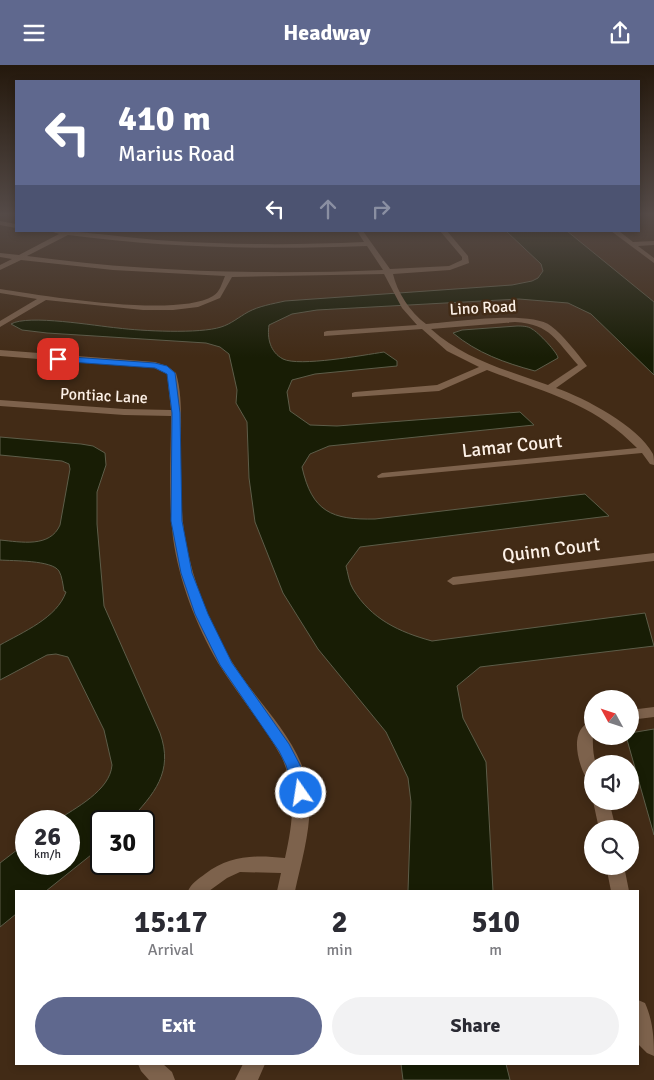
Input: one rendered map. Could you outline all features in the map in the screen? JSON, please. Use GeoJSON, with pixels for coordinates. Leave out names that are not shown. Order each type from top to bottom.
{"type":"FeatureCollection","features":[{"type":"Feature","properties":{"kind":"street"},"geometry":{"type":"LineString","coordinates":[[56,262],[121,270],[229,276],[308,276],[450,268],[463,262]]}},
{"type":"Feature","properties":{"kind":"street"},"geometry":{"type":"LineString","coordinates":[[381,262],[401,292],[418,309],[425,320],[424,327]]}},
{"type":"Feature","properties":{"kind":"street"},"geometry":{"type":"LineString","coordinates":[[0,291],[44,298],[166,308],[185,307],[205,303],[218,296],[229,276]]}},
{"type":"Feature","properties":{"kind":"street"},"geometry":{"type":"LineString","coordinates":[[401,292],[408,311],[414,320],[453,352],[485,367],[549,388],[605,415],[627,431],[645,450],[654,463]]}},
{"type":"Feature","properties":{"kind":"street"},"geometry":{"type":"LineString","coordinates":[[0,325],[44,298]]}},
{"type":"Feature","properties":{"kind":"street","name":"Lino Road"},"geometry":{"type":"LineString","coordinates":[[327,334],[515,320],[533,321],[545,325],[583,366],[549,388]]}},
{"type":"Feature","properties":{"kind":"street"},"geometry":{"type":"LineString","coordinates":[[0,353],[150,365],[164,368],[172,375],[176,413],[177,521],[186,573],[202,614],[227,665],[284,748],[295,770],[300,787],[301,802],[286,890]]}},
{"type":"Feature","properties":{"kind":"street"},"geometry":{"type":"LineString","coordinates":[[355,395],[439,388],[485,367]]}},
{"type":"Feature","properties":{"kind":"street","name":"Pontiac Lane"},"geometry":{"type":"LineString","coordinates":[[0,403],[99,411],[176,413]]}},
{"type":"Feature","properties":{"kind":"street","name":"Lamar Court"},"geometry":{"type":"LineString","coordinates":[[382,476],[645,450]]}},
{"type":"Feature","properties":{"kind":"street","name":"Quinn Court"},"geometry":{"type":"LineString","coordinates":[[453,581],[654,557]]}},
{"type":"Feature","properties":{"kind":"street"},"geometry":{"type":"LineString","coordinates":[[639,714],[654,712]]}},
{"type":"Feature","properties":{"kind":"street"},"geometry":{"type":"LineString","coordinates":[[198,890],[216,874],[237,864],[291,866]]}},
{"type":"Feature","properties":{"kind":"street"},"geometry":{"type":"LineString","coordinates":[[617,875],[620,890]]}},
{"type":"Feature","properties":{"kind":"street"},"geometry":{"type":"LineString","coordinates":[[639,1015],[643,1035],[654,1046]]}},
{"type":"Feature","properties":{"kind":"street"},"geometry":{"type":"LineString","coordinates":[[149,1065],[164,1080]]}},
{"type":"Feature","properties":{"kind":"street"},"geometry":{"type":"LineString","coordinates":[[246,1080],[254,1065]]}},
{"type":"Feature","properties":{"kind":"shaded area"},"geometry":{"type":"Polygon","coordinates":[[[539,262],[605,262],[654,302],[654,375],[591,314],[568,303],[519,299],[317,310],[292,314],[269,325],[272,349],[283,359],[303,362],[384,352],[397,361],[397,366],[315,374],[292,380],[287,392],[290,411],[310,425],[337,426],[520,412],[534,425],[329,446],[310,454],[302,467],[312,494],[326,510],[347,518],[375,519],[585,494],[609,516],[360,547],[346,566],[352,587],[368,609],[397,629],[432,641],[645,613],[654,646],[480,667],[457,686],[463,718],[486,762],[493,890],[408,890],[411,802],[408,778],[386,732],[318,649],[283,593],[255,522],[249,478],[247,422],[236,403],[237,390],[229,354],[220,347],[206,343],[47,333],[22,330],[11,324],[20,321],[47,320],[141,330],[199,331],[221,327],[252,310],[285,301],[512,285],[538,278],[543,271],[539,262]]]}},
{"type":"Feature","properties":{"kind":"shaded area"},"geometry":{"type":"Polygon","coordinates":[[[527,327],[535,331],[551,347],[558,358],[535,371],[492,357],[453,333],[462,330],[527,327]]]}},
{"type":"Feature","properties":{"kind":"shaded area"},"geometry":{"type":"Polygon","coordinates":[[[0,437],[81,444],[93,446],[105,453],[106,465],[97,492],[97,524],[104,606],[160,733],[165,759],[159,781],[138,810],[90,810],[90,856],[80,864],[80,810],[73,810],[98,791],[110,774],[112,765],[104,730],[68,657],[56,654],[47,655],[0,680],[0,645],[47,617],[62,601],[66,592],[64,591],[60,573],[55,567],[41,563],[0,560],[0,540],[34,542],[42,540],[55,532],[60,525],[70,469],[69,464],[62,461],[0,455],[0,437]]]}},
{"type":"Feature","properties":{"kind":"shaded area"},"geometry":{"type":"Polygon","coordinates":[[[654,729],[654,835],[639,782],[639,755],[631,755],[629,745],[639,745],[639,732],[654,729]]]}},
{"type":"Feature","properties":{"kind":"shaded area"},"geometry":{"type":"Polygon","coordinates":[[[15,851],[15,875],[66,875],[47,890],[15,890],[15,915],[0,927],[0,863],[15,851]]]}},
{"type":"Feature","properties":{"kind":"shaded area"},"geometry":{"type":"Polygon","coordinates":[[[401,1065],[506,1065],[510,1080],[403,1080],[401,1065]]]}},
{"type":"Feature","properties":{"kind":"route"},"geometry":{"type":"LineString","coordinates":[[58,359],[155,365],[171,373],[176,413],[177,521],[186,573],[202,614],[227,665],[284,748],[293,765],[301,793]]}}]}
